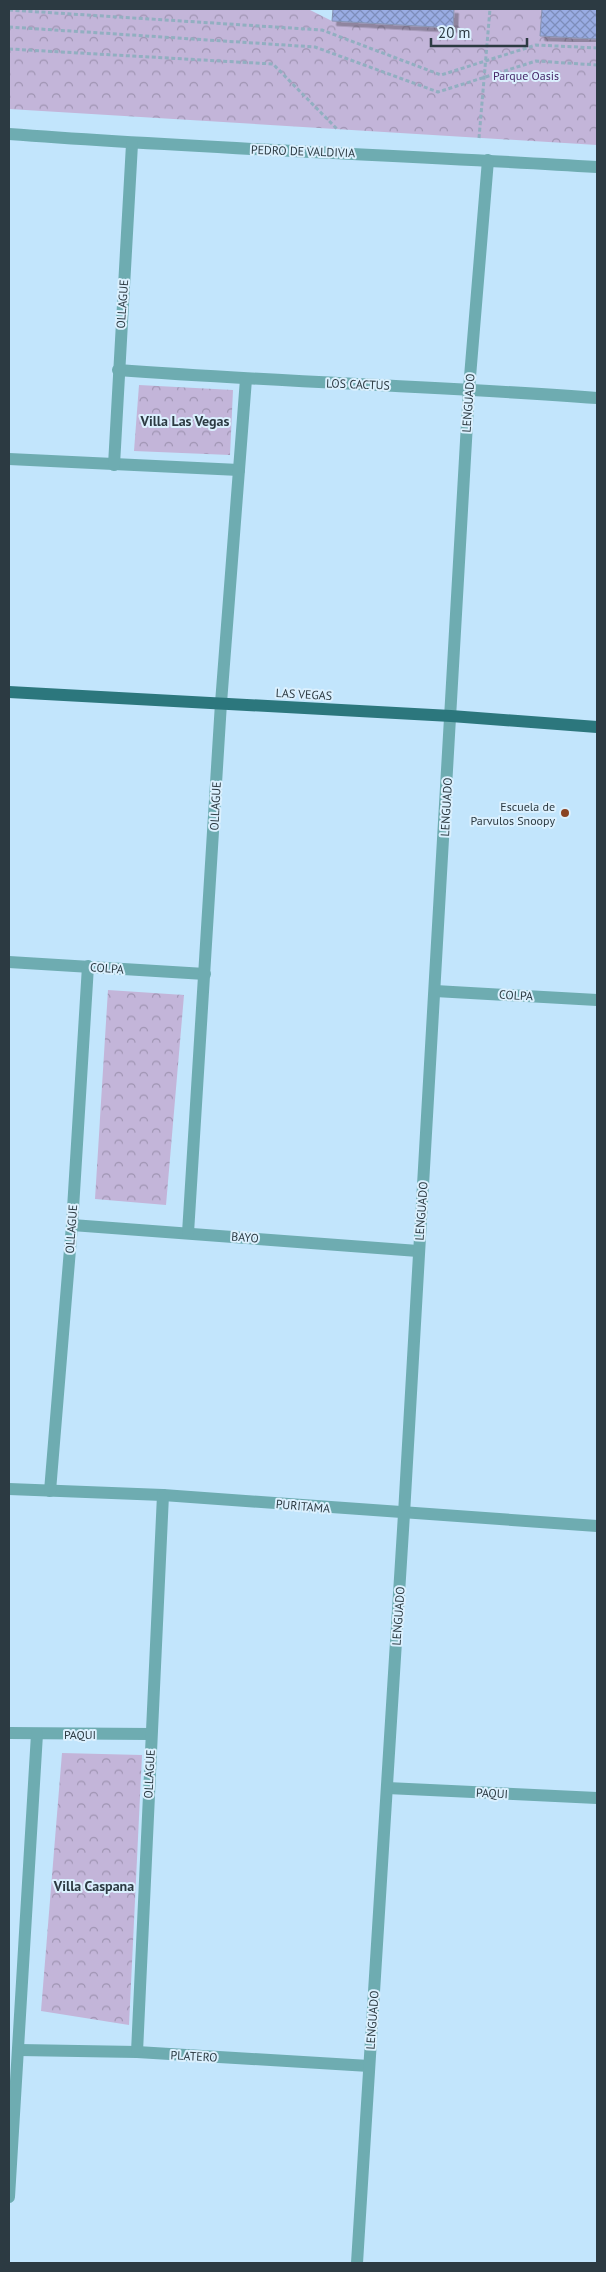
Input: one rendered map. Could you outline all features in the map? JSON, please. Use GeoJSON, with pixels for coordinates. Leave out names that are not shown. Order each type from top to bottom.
{"type":"FeatureCollection","features":[{"type":"Feature","properties":{"kind":"main road","name":"LAS VEGAS"},"geometry":{"type":"LineString","coordinates":[[9,692],[451,716],[597,727]]}},
{"type":"Feature","properties":{"kind":"street","name":"PEDRO DE VALDIVIA"},"geometry":{"type":"LineString","coordinates":[[9,134],[132,144],[488,160],[597,167]]}},
{"type":"Feature","properties":{"kind":"street","name":"OLLAGUE"},"geometry":{"type":"LineString","coordinates":[[114,465],[132,144]]}},
{"type":"Feature","properties":{"kind":"street","name":"LENGUADO"},"geometry":{"type":"LineString","coordinates":[[357,2263],[404,1514],[469,389],[488,160]]}},
{"type":"Feature","properties":{"kind":"street","name":"LOS CACTUS"},"geometry":{"type":"LineString","coordinates":[[118,370],[246,379],[469,389],[597,398]]}},
{"type":"Feature","properties":{"kind":"street","name":"OLLAGUE"},"geometry":{"type":"LineString","coordinates":[[188,1233],[221,703],[246,379]]}},
{"type":"Feature","properties":{"kind":"street"},"geometry":{"type":"LineString","coordinates":[[9,459],[239,470]]}},
{"type":"Feature","properties":{"kind":"street","name":"COLPA"},"geometry":{"type":"LineString","coordinates":[[9,962],[205,974]]}},
{"type":"Feature","properties":{"kind":"street","name":"OLLAGUE"},"geometry":{"type":"LineString","coordinates":[[50,1491],[72,1225],[88,966]]}},
{"type":"Feature","properties":{"kind":"street","name":"COLPA"},"geometry":{"type":"LineString","coordinates":[[435,990],[597,1000]]}},
{"type":"Feature","properties":{"kind":"street","name":"BAYO"},"geometry":{"type":"LineString","coordinates":[[72,1225],[418,1251]]}},
{"type":"Feature","properties":{"kind":"street","name":"PURITAMA"},"geometry":{"type":"LineString","coordinates":[[9,1489],[163,1495],[404,1514],[597,1526]]}},
{"type":"Feature","properties":{"kind":"street","name":"OLLAGUE"},"geometry":{"type":"LineString","coordinates":[[136,2052],[163,1495]]}},
{"type":"Feature","properties":{"kind":"street","name":"PAQUI"},"geometry":{"type":"LineString","coordinates":[[9,1733],[150,1734]]}},
{"type":"Feature","properties":{"kind":"street"},"geometry":{"type":"LineString","coordinates":[[9,2197],[37,1734]]}},
{"type":"Feature","properties":{"kind":"street","name":"PAQUI"},"geometry":{"type":"LineString","coordinates":[[387,1788],[597,1798]]}},
{"type":"Feature","properties":{"kind":"street","name":"PLATERO"},"geometry":{"type":"LineString","coordinates":[[19,2050],[136,2052],[369,2066]]}},
{"type":"Feature","properties":{"kind":"path"},"geometry":{"type":"LineString","coordinates":[[488,141],[478,140],[490,9]]}},
{"type":"Feature","properties":{"kind":"path"},"geometry":{"type":"LineString","coordinates":[[9,10],[322,30],[441,75],[536,45],[597,48]]}},
{"type":"Feature","properties":{"kind":"path"},"geometry":{"type":"LineString","coordinates":[[9,28],[316,47],[438,92],[536,61],[597,65]]}},
{"type":"Feature","properties":{"kind":"path"},"geometry":{"type":"LineString","coordinates":[[9,49],[273,64],[340,133]]}},
{"type":"Feature","properties":{"kind":"green space","name":"Parque Oasis"},"geometry":{"type":"Polygon","coordinates":[[[9,9],[308,9],[332,21],[453,28],[454,9],[597,9],[597,145],[9,109],[9,9]]]}},
{"type":"Feature","properties":{"kind":"green space"},"geometry":{"type":"Polygon","coordinates":[[[139,385],[233,390],[230,455],[134,451],[139,385]]]}},
{"type":"Feature","properties":{"kind":"green space"},"geometry":{"type":"Polygon","coordinates":[[[108,990],[184,995],[166,1205],[95,1199],[108,990]]]}},
{"type":"Feature","properties":{"kind":"green space"},"geometry":{"type":"Polygon","coordinates":[[[62,1753],[142,1755],[129,2025],[41,2011],[62,1753]]]}},
{"type":"Feature","properties":{"kind":"building"},"geometry":{"type":"Polygon","coordinates":[[[333,9],[454,9],[453,28],[332,21],[333,9]]]}},
{"type":"Feature","properties":{"kind":"building"},"geometry":{"type":"Polygon","coordinates":[[[542,9],[597,9],[597,39],[540,36],[542,9]]]}},
{"type":"Feature","properties":{"kind":"place","name":"Escuela de Parvulos Snoopy"},"geometry":{"type":"Point","coordinates":[565,813]}},
{"type":"Feature","properties":{"kind":"district","name":"Villa Las Vegas"},"geometry":{"type":"Point","coordinates":[185,421]}},
{"type":"Feature","properties":{"kind":"district","name":"Villa Caspana"},"geometry":{"type":"Point","coordinates":[94,1886]}}]}
